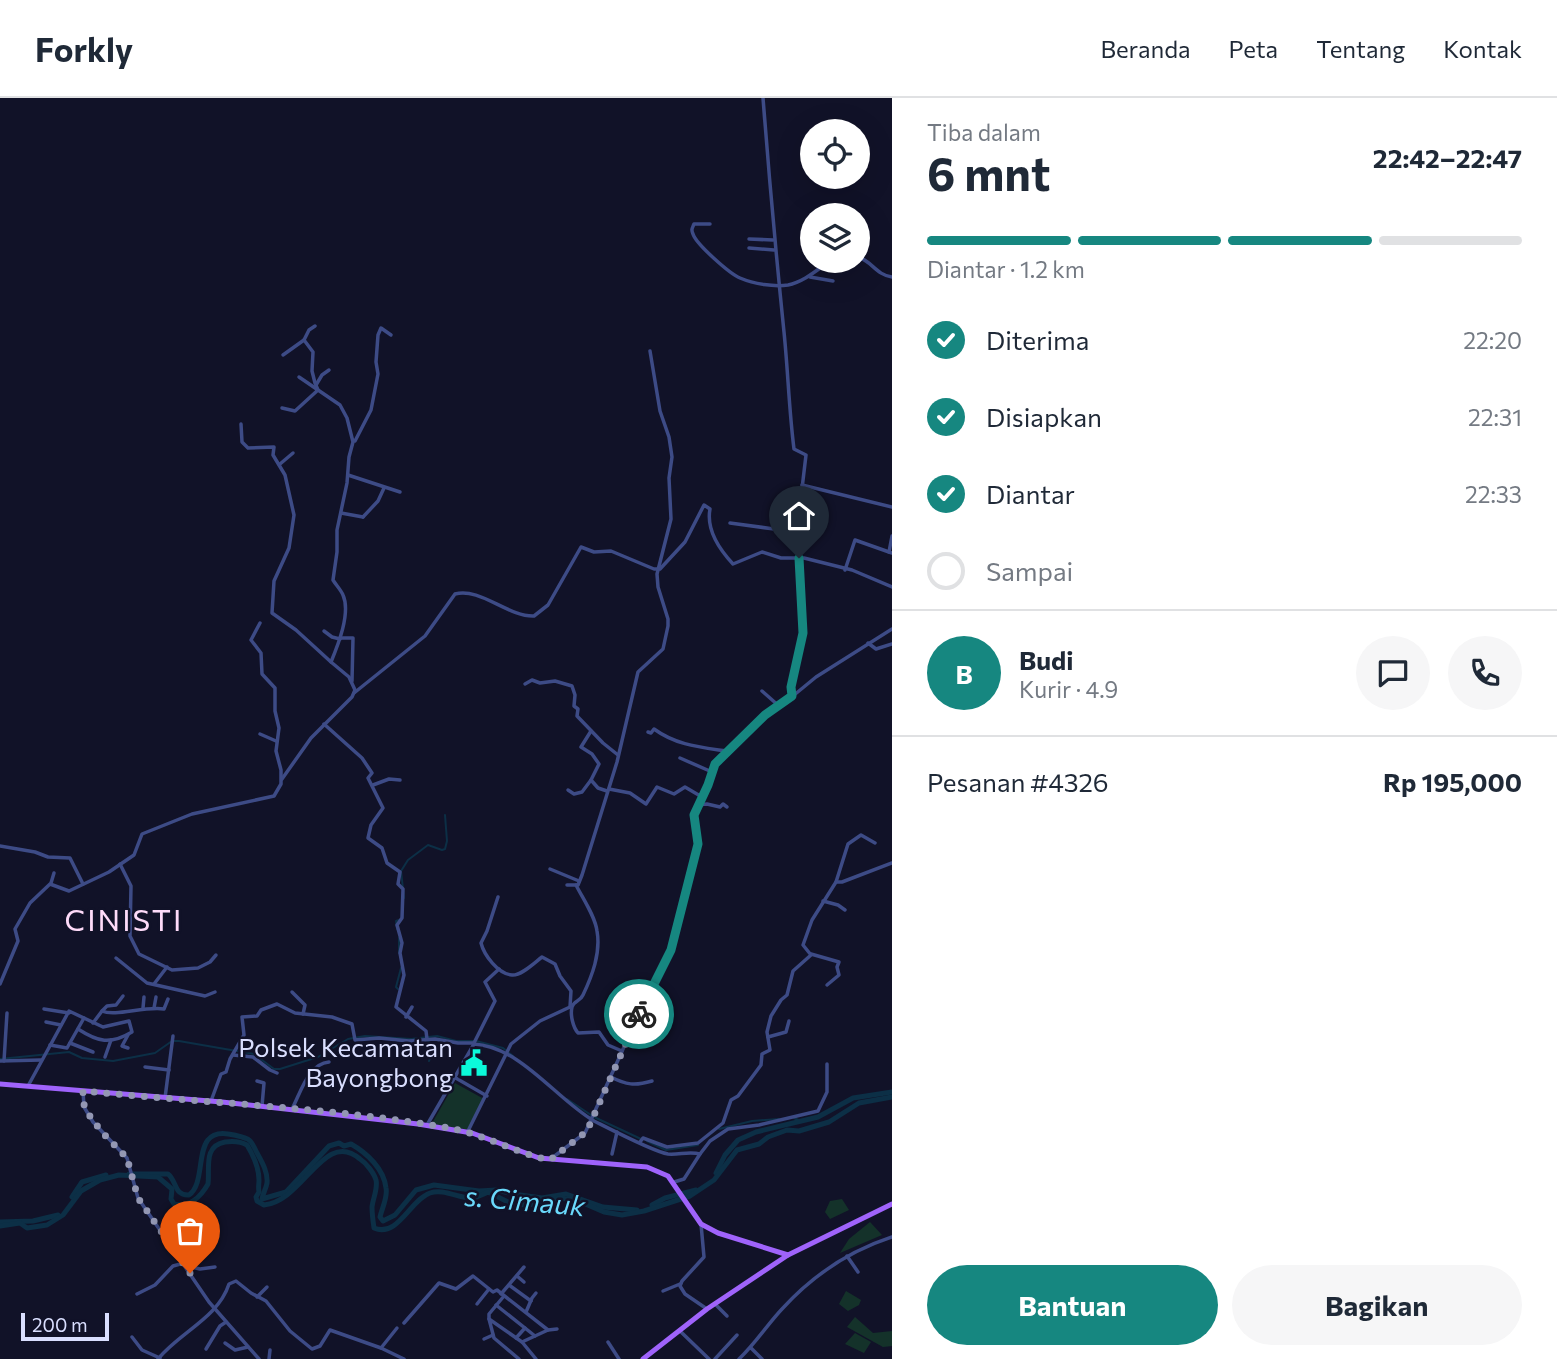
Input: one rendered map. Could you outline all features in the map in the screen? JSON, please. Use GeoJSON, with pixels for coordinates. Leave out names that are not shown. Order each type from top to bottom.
{"type":"FeatureCollection","features":[{"type":"Feature","properties":{"kind":"main road"},"geometry":{"type":"LineString","coordinates":[[0,1084],[262,1105],[428,1125],[467,1132],[550,1160],[608,1163],[658,1170],[664,1172],[676,1185],[701,1227],[788,1255]]}},
{"type":"Feature","properties":{"kind":"main road"},"geometry":{"type":"LineString","coordinates":[[643,1359],[707,1309],[788,1255],[892,1204]]}},
{"type":"Feature","properties":{"kind":"main road"},"geometry":{"type":"LineString","coordinates":[[772,1251],[773,1265]]}},
{"type":"Feature","properties":{"kind":"street"},"geometry":{"type":"LineString","coordinates":[[763,98],[773,240],[794,449],[806,455],[799,514],[803,633],[791,687],[792,696]]}},
{"type":"Feature","properties":{"kind":"street"},"geometry":{"type":"LineString","coordinates":[[710,225],[696,223],[692,232],[695,239],[735,275],[753,282],[793,284],[812,273]]}},
{"type":"Feature","properties":{"kind":"street"},"geometry":{"type":"LineString","coordinates":[[749,239],[773,240]]}},
{"type":"Feature","properties":{"kind":"street"},"geometry":{"type":"LineString","coordinates":[[749,248],[774,250]]}},
{"type":"Feature","properties":{"kind":"street"},"geometry":{"type":"LineString","coordinates":[[870,265],[877,273],[892,277]]}},
{"type":"Feature","properties":{"kind":"street"},"geometry":{"type":"LineString","coordinates":[[808,276],[833,281]]}},
{"type":"Feature","properties":{"kind":"street"},"geometry":{"type":"LineString","coordinates":[[283,355],[304,340],[309,330],[315,326]]}},
{"type":"Feature","properties":{"kind":"street"},"geometry":{"type":"LineString","coordinates":[[331,662],[340,638],[344,598],[333,580],[337,530],[349,457],[371,410],[379,374],[376,362],[381,327],[391,335]]}},
{"type":"Feature","properties":{"kind":"street"},"geometry":{"type":"LineString","coordinates":[[304,340],[313,352],[312,373],[317,387]]}},
{"type":"Feature","properties":{"kind":"street"},"geometry":{"type":"LineString","coordinates":[[467,1132],[507,1051],[532,1027],[571,1008],[582,998],[594,972],[597,930],[578,883],[618,755],[638,672],[663,649],[667,632],[668,619],[658,587],[657,570],[671,519],[669,478],[672,457],[669,437],[660,411],[650,351]]}},
{"type":"Feature","properties":{"kind":"street"},"geometry":{"type":"LineString","coordinates":[[282,408],[295,411],[317,387],[322,375],[329,370]]}},
{"type":"Feature","properties":{"kind":"street"},"geometry":{"type":"LineString","coordinates":[[299,377],[340,405],[354,442]]}},
{"type":"Feature","properties":{"kind":"street"},"geometry":{"type":"LineString","coordinates":[[241,424],[243,444],[250,449],[273,446],[273,455],[285,475],[294,514],[289,548],[274,582],[273,614],[296,630],[349,677],[355,693]]}},
{"type":"Feature","properties":{"kind":"street"},"geometry":{"type":"LineString","coordinates":[[279,464],[293,453]]}},
{"type":"Feature","properties":{"kind":"street"},"geometry":{"type":"LineString","coordinates":[[348,475],[400,492]]}},
{"type":"Feature","properties":{"kind":"street"},"geometry":{"type":"LineString","coordinates":[[802,485],[892,507]]}},
{"type":"Feature","properties":{"kind":"street"},"geometry":{"type":"LineString","coordinates":[[341,513],[365,517],[378,501],[384,488]]}},
{"type":"Feature","properties":{"kind":"street"},"geometry":{"type":"LineString","coordinates":[[657,570],[664,566],[685,542],[704,505],[710,509],[709,527],[713,537],[733,564],[762,552],[781,558],[814,560],[852,570],[892,587]]}},
{"type":"Feature","properties":{"kind":"street"},"geometry":{"type":"LineString","coordinates":[[730,523],[774,529],[800,539]]}},
{"type":"Feature","properties":{"kind":"street"},"geometry":{"type":"LineString","coordinates":[[845,570],[855,540],[891,553],[892,536]]}},
{"type":"Feature","properties":{"kind":"street"},"geometry":{"type":"LineString","coordinates":[[281,781],[306,744],[324,724],[355,693],[425,636],[455,594],[470,594],[530,617],[539,614],[548,605],[581,547],[594,551],[611,551],[657,570]]}},
{"type":"Feature","properties":{"kind":"street"},"geometry":{"type":"LineString","coordinates":[[51,883],[69,891],[120,864],[134,855],[144,831],[218,807],[272,797],[279,788],[282,770],[276,751],[279,728],[275,688],[262,674],[261,653],[251,640],[260,622]]}},
{"type":"Feature","properties":{"kind":"street"},"geometry":{"type":"LineString","coordinates":[[550,1160],[583,1135],[643,1005],[666,963],[698,844],[693,822],[697,805],[715,764],[765,715],[816,677],[892,629]]}},
{"type":"Feature","properties":{"kind":"street"},"geometry":{"type":"LineString","coordinates":[[324,631],[340,638],[353,638],[352,683]]}},
{"type":"Feature","properties":{"kind":"street"},"geometry":{"type":"LineString","coordinates":[[868,643],[876,649],[892,644]]}},
{"type":"Feature","properties":{"kind":"street"},"geometry":{"type":"LineString","coordinates":[[525,684],[532,680],[540,683],[553,681],[572,686],[574,706],[578,709],[577,716],[618,755]]}},
{"type":"Feature","properties":{"kind":"street"},"geometry":{"type":"LineString","coordinates":[[762,691],[779,706]]}},
{"type":"Feature","properties":{"kind":"street"},"geometry":{"type":"LineString","coordinates":[[324,724],[362,758],[372,773],[368,777],[383,808],[371,825],[369,839],[382,848],[387,863],[400,871],[398,884],[403,889],[402,918],[397,925],[404,975],[396,1007],[426,1031],[428,1038]]}},
{"type":"Feature","properties":{"kind":"street"},"geometry":{"type":"LineString","coordinates":[[648,732],[651,733],[654,729],[675,742],[726,751]]}},
{"type":"Feature","properties":{"kind":"street"},"geometry":{"type":"LineString","coordinates":[[568,790],[574,794],[581,793],[599,764],[592,754],[581,747],[591,731]]}},
{"type":"Feature","properties":{"kind":"street"},"geometry":{"type":"LineString","coordinates":[[260,734],[276,741]]}},
{"type":"Feature","properties":{"kind":"street"},"geometry":{"type":"LineString","coordinates":[[680,758],[712,772]]}},
{"type":"Feature","properties":{"kind":"street"},"geometry":{"type":"LineString","coordinates":[[373,785],[389,779],[400,780]]}},
{"type":"Feature","properties":{"kind":"street"},"geometry":{"type":"LineString","coordinates":[[591,780],[598,788],[630,793],[646,804],[657,787],[674,794],[685,787],[702,797]]}},
{"type":"Feature","properties":{"kind":"street"},"geometry":{"type":"LineString","coordinates":[[697,805],[710,804],[720,807],[723,804],[727,807]]}},
{"type":"Feature","properties":{"kind":"street"},"geometry":{"type":"LineString","coordinates":[[827,985],[839,975],[839,962],[811,954],[803,945],[812,920],[836,882],[848,844],[861,835],[875,843]]}},
{"type":"Feature","properties":{"kind":"street"},"geometry":{"type":"LineString","coordinates":[[0,846],[48,857],[70,858],[83,884]]}},
{"type":"Feature","properties":{"kind":"street"},"geometry":{"type":"LineString","coordinates":[[836,882],[892,863]]}},
{"type":"Feature","properties":{"kind":"street"},"geometry":{"type":"LineString","coordinates":[[120,864],[131,886],[130,934],[133,944],[143,957],[172,970],[195,969],[210,962],[216,955]]}},
{"type":"Feature","properties":{"kind":"street"},"geometry":{"type":"LineString","coordinates":[[550,869],[578,883]]}},
{"type":"Feature","properties":{"kind":"street"},"geometry":{"type":"LineString","coordinates":[[0,984],[18,941],[15,929],[30,903],[51,883],[54,873]]}},
{"type":"Feature","properties":{"kind":"street"},"geometry":{"type":"LineString","coordinates":[[566,885],[578,883]]}},
{"type":"Feature","properties":{"kind":"street"},"geometry":{"type":"LineString","coordinates":[[498,897],[481,943],[485,953],[499,969],[514,975],[544,958],[555,964],[560,976],[571,989],[571,1008],[576,1032],[601,1033],[608,1045],[622,1051]]}},
{"type":"Feature","properties":{"kind":"street"},"geometry":{"type":"LineString","coordinates":[[823,901],[845,910]]}},
{"type":"Feature","properties":{"kind":"street"},"geometry":{"type":"LineString","coordinates":[[676,1185],[684,1179],[700,1154],[723,1127],[731,1100],[738,1096],[761,1065],[762,1054],[770,1050],[768,1037],[771,1016],[787,995],[793,971],[811,954]]}},
{"type":"Feature","properties":{"kind":"street"},"geometry":{"type":"LineString","coordinates":[[116,958],[142,980],[205,996],[215,992]]}},
{"type":"Feature","properties":{"kind":"street"},"geometry":{"type":"LineString","coordinates":[[154,984],[167,967]]}},
{"type":"Feature","properties":{"kind":"street"},"geometry":{"type":"LineString","coordinates":[[428,1125],[495,1002],[485,982],[499,969]]}},
{"type":"Feature","properties":{"kind":"street"},"geometry":{"type":"LineString","coordinates":[[292,992],[305,1004],[303,1014]]}},
{"type":"Feature","properties":{"kind":"street"},"geometry":{"type":"LineString","coordinates":[[93,1023],[105,1007],[116,1005],[123,996]]}},
{"type":"Feature","properties":{"kind":"street"},"geometry":{"type":"LineString","coordinates":[[144,997],[144,1008]]}},
{"type":"Feature","properties":{"kind":"street"},"geometry":{"type":"LineString","coordinates":[[155,1008],[156,997]]}},
{"type":"Feature","properties":{"kind":"street"},"geometry":{"type":"LineString","coordinates":[[102,1011],[111,1014],[144,1008],[166,1008],[168,999]]}},
{"type":"Feature","properties":{"kind":"street"},"geometry":{"type":"LineString","coordinates":[[211,1101],[221,1074],[226,1072],[244,1035],[243,1016],[257,1016],[261,1010],[277,1004],[288,1011],[331,1017],[352,1024],[354,1039],[428,1038],[458,1043],[474,1042],[507,1051],[617,1132],[667,1147],[694,1144],[723,1127],[818,1111],[827,1092],[827,1064]]}},
{"type":"Feature","properties":{"kind":"street"},"geometry":{"type":"LineString","coordinates":[[643,1005],[666,1011]]}},
{"type":"Feature","properties":{"kind":"street"},"geometry":{"type":"LineString","coordinates":[[406,1017],[412,1007]]}},
{"type":"Feature","properties":{"kind":"street"},"geometry":{"type":"LineString","coordinates":[[44,1009],[69,1013],[71,1011],[104,1027],[129,1021],[132,1032],[122,1046],[128,1048]]}},
{"type":"Feature","properties":{"kind":"street"},"geometry":{"type":"LineString","coordinates":[[6,1013],[3,1060],[42,1060]]}},
{"type":"Feature","properties":{"kind":"street"},"geometry":{"type":"LineString","coordinates":[[29,1086],[69,1013]]}},
{"type":"Feature","properties":{"kind":"street"},"geometry":{"type":"LineString","coordinates":[[50,1045],[65,1049],[84,1018]]}},
{"type":"Feature","properties":{"kind":"street"},"geometry":{"type":"LineString","coordinates":[[768,1037],[786,1032],[789,1021]]}},
{"type":"Feature","properties":{"kind":"street"},"geometry":{"type":"LineString","coordinates":[[46,1022],[62,1025]]}},
{"type":"Feature","properties":{"kind":"street"},"geometry":{"type":"LineString","coordinates":[[78,1029],[97,1041],[128,1035]]}},
{"type":"Feature","properties":{"kind":"street"},"geometry":{"type":"LineString","coordinates":[[165,1098],[173,1036]]}},
{"type":"Feature","properties":{"kind":"street"},"geometry":{"type":"LineString","coordinates":[[105,1057],[111,1040]]}},
{"type":"Feature","properties":{"kind":"street"},"geometry":{"type":"LineString","coordinates":[[70,1043],[92,1054],[97,1041]]}},
{"type":"Feature","properties":{"kind":"street"},"geometry":{"type":"LineString","coordinates":[[234,1052],[253,1057],[277,1073]]}},
{"type":"Feature","properties":{"kind":"street"},"geometry":{"type":"LineString","coordinates":[[292,1109],[314,1068],[320,1063],[329,1062]]}},
{"type":"Feature","properties":{"kind":"street"},"geometry":{"type":"LineString","coordinates":[[145,1067],[169,1070]]}},
{"type":"Feature","properties":{"kind":"street"},"geometry":{"type":"LineString","coordinates":[[454,1077],[487,1096]]}},
{"type":"Feature","properties":{"kind":"street"},"geometry":{"type":"LineString","coordinates":[[610,1077],[625,1084],[637,1085],[652,1081]]}},
{"type":"Feature","properties":{"kind":"street"},"geometry":{"type":"LineString","coordinates":[[257,1081],[264,1083],[262,1105]]}},
{"type":"Feature","properties":{"kind":"street"},"geometry":{"type":"LineString","coordinates":[[83,1091],[87,1112],[125,1155],[138,1198],[215,1309],[259,1359]]}},
{"type":"Feature","properties":{"kind":"street"},"geometry":{"type":"LineString","coordinates":[[612,1154],[617,1132]]}},
{"type":"Feature","properties":{"kind":"street"},"geometry":{"type":"LineString","coordinates":[[641,1140],[665,1153],[700,1154]]}},
{"type":"Feature","properties":{"kind":"street"},"geometry":{"type":"LineString","coordinates":[[663,1292],[680,1284],[703,1259],[701,1227]]}},
{"type":"Feature","properties":{"kind":"street"},"geometry":{"type":"LineString","coordinates":[[739,1359],[785,1306],[816,1277],[846,1256],[892,1237]]}},
{"type":"Feature","properties":{"kind":"street"},"geometry":{"type":"LineString","coordinates":[[846,1256],[858,1272]]}},
{"type":"Feature","properties":{"kind":"street"},"geometry":{"type":"LineString","coordinates":[[137,1294],[155,1285],[173,1266],[184,1264],[200,1269],[215,1267]]}},
{"type":"Feature","properties":{"kind":"street"},"geometry":{"type":"LineString","coordinates":[[519,1359],[493,1335],[489,1314],[524,1267]]}},
{"type":"Feature","properties":{"kind":"street"},"geometry":{"type":"LineString","coordinates":[[404,1323],[440,1283],[456,1289],[473,1276],[489,1289],[503,1295],[548,1330]]}},
{"type":"Feature","properties":{"kind":"street"},"geometry":{"type":"LineString","coordinates":[[517,1276],[524,1282]]}},
{"type":"Feature","properties":{"kind":"street"},"geometry":{"type":"LineString","coordinates":[[132,1337],[142,1350],[159,1358],[215,1309],[233,1281],[240,1282],[270,1304],[290,1331],[312,1349],[319,1348],[330,1330],[404,1359]]}},
{"type":"Feature","properties":{"kind":"street"},"geometry":{"type":"LineString","coordinates":[[680,1284],[682,1292],[707,1309]]}},
{"type":"Feature","properties":{"kind":"street"},"geometry":{"type":"LineString","coordinates":[[509,1285],[531,1301]]}},
{"type":"Feature","properties":{"kind":"street"},"geometry":{"type":"LineString","coordinates":[[257,1297],[267,1287]]}},
{"type":"Feature","properties":{"kind":"street"},"geometry":{"type":"LineString","coordinates":[[477,1304],[489,1289]]}},
{"type":"Feature","properties":{"kind":"street"},"geometry":{"type":"LineString","coordinates":[[526,1312],[536,1293]]}},
{"type":"Feature","properties":{"kind":"street"},"geometry":{"type":"LineString","coordinates":[[715,1304],[727,1316]]}},
{"type":"Feature","properties":{"kind":"street"},"geometry":{"type":"LineString","coordinates":[[496,1305],[535,1336]]}},
{"type":"Feature","properties":{"kind":"street"},"geometry":{"type":"LineString","coordinates":[[489,1319],[522,1342],[536,1359]]}},
{"type":"Feature","properties":{"kind":"street"},"geometry":{"type":"LineString","coordinates":[[206,1349],[220,1326],[226,1322]]}},
{"type":"Feature","properties":{"kind":"street"},"geometry":{"type":"LineString","coordinates":[[381,1348],[397,1328]]}},
{"type":"Feature","properties":{"kind":"street"},"geometry":{"type":"LineString","coordinates":[[516,1338],[525,1328]]}},
{"type":"Feature","properties":{"kind":"street"},"geometry":{"type":"LineString","coordinates":[[522,1342],[548,1330],[557,1329]]}},
{"type":"Feature","properties":{"kind":"street"},"geometry":{"type":"LineString","coordinates":[[680,1331],[709,1359]]}},
{"type":"Feature","properties":{"kind":"street"},"geometry":{"type":"LineString","coordinates":[[484,1339],[493,1335]]}},
{"type":"Feature","properties":{"kind":"street"},"geometry":{"type":"LineString","coordinates":[[715,1359],[737,1335]]}},
{"type":"Feature","properties":{"kind":"street"},"geometry":{"type":"LineString","coordinates":[[529,1339],[532,1353]]}},
{"type":"Feature","properties":{"kind":"street"},"geometry":{"type":"LineString","coordinates":[[608,1342],[619,1359]]}},
{"type":"Feature","properties":{"kind":"street"},"geometry":{"type":"LineString","coordinates":[[225,1343],[235,1350],[248,1347]]}},
{"type":"Feature","properties":{"kind":"street"},"geometry":{"type":"LineString","coordinates":[[751,1348],[762,1359]]}},
{"type":"Feature","properties":{"kind":"street"},"geometry":{"type":"LineString","coordinates":[[269,1359],[270,1350]]}},
{"type":"Feature","properties":{"kind":"green space"},"geometry":{"type":"Polygon","coordinates":[[[455,1083],[484,1099],[468,1132],[431,1125],[455,1083]]]}},
{"type":"Feature","properties":{"kind":"green space"},"geometry":{"type":"Polygon","coordinates":[[[842,1199],[849,1210],[830,1219],[825,1212],[830,1201],[842,1199]]]}},
{"type":"Feature","properties":{"kind":"green space"},"geometry":{"type":"Polygon","coordinates":[[[870,1222],[882,1235],[840,1253],[849,1239],[870,1222]]]}},
{"type":"Feature","properties":{"kind":"green space"},"geometry":{"type":"Polygon","coordinates":[[[846,1291],[861,1300],[859,1305],[848,1311],[839,1304],[846,1291]]]}},
{"type":"Feature","properties":{"kind":"green space"},"geometry":{"type":"Polygon","coordinates":[[[855,1317],[873,1333],[892,1331],[892,1346],[883,1347],[847,1327],[855,1317]]]}},
{"type":"Feature","properties":{"kind":"green space"},"geometry":{"type":"Polygon","coordinates":[[[855,1333],[871,1342],[864,1353],[845,1344],[855,1333]]]}},
{"type":"Feature","properties":{"kind":"waterway"},"geometry":{"type":"LineString","coordinates":[[404,898],[401,871],[408,860],[428,845],[445,849],[445,815]]}},
{"type":"Feature","properties":{"kind":"waterway"},"geometry":{"type":"LineString","coordinates":[[397,929],[396,921],[399,920]]}},
{"type":"Feature","properties":{"kind":"waterway"},"geometry":{"type":"LineString","coordinates":[[399,938],[399,953]]}},
{"type":"Feature","properties":{"kind":"waterway"},"geometry":{"type":"LineString","coordinates":[[398,989],[396,987],[401,968]]}},
{"type":"Feature","properties":{"kind":"waterway"},"geometry":{"type":"LineString","coordinates":[[0,1059],[69,1052],[82,1058],[113,1061],[155,1053],[172,1041],[179,1041],[254,1054],[274,1069],[280,1069],[318,1057],[348,1039],[365,1036],[411,1039],[437,1036],[456,1041],[476,1041],[503,1048],[513,1056]]}},
{"type":"Feature","properties":{"kind":"waterway"},"geometry":{"type":"LineString","coordinates":[[428,1039],[432,1053],[429,1061]]}},
{"type":"Feature","properties":{"kind":"waterway"},"geometry":{"type":"LineString","coordinates":[[716,1173],[725,1155],[738,1140],[756,1132],[818,1117],[853,1098],[892,1092]]}},
{"type":"Feature","properties":{"kind":"waterway","name":"s. Cimauk"},"geometry":{"type":"LineString","coordinates":[[0,1226],[20,1223],[27,1228],[47,1225],[63,1215],[81,1191],[100,1180],[119,1175],[158,1177],[172,1189],[171,1199],[174,1204],[190,1203],[208,1184],[209,1158],[213,1148],[231,1141],[247,1145],[259,1175],[257,1201],[264,1205],[278,1201],[291,1192],[324,1159],[335,1153],[347,1152],[360,1159],[370,1168],[376,1180],[372,1207],[373,1223],[374,1228],[382,1230],[397,1223],[423,1197],[435,1192],[473,1198],[488,1192],[514,1205],[542,1204],[558,1198],[576,1200],[604,1212],[622,1215],[690,1196],[714,1180],[737,1150],[759,1144],[768,1137],[787,1130],[799,1131],[829,1122],[859,1103],[892,1097]]}},
{"type":"Feature","properties":{"kind":"waterway"},"geometry":{"type":"LineString","coordinates":[[567,1099],[594,1117],[641,1139]]}},
{"type":"Feature","properties":{"kind":"waterway"},"geometry":{"type":"LineString","coordinates":[[794,1118],[803,1122]]}},
{"type":"Feature","properties":{"kind":"waterway"},"geometry":{"type":"LineString","coordinates":[[719,1129],[752,1121],[779,1119]]}},
{"type":"Feature","properties":{"kind":"waterway"},"geometry":{"type":"LineString","coordinates":[[129,1174],[168,1174],[178,1191],[189,1195],[195,1188],[205,1145],[211,1137],[220,1134],[243,1137],[253,1144],[267,1175],[262,1199],[286,1192],[329,1146],[339,1143],[344,1146],[351,1144],[363,1152],[382,1174],[386,1191],[380,1217],[383,1221],[395,1215],[416,1190],[434,1185],[479,1191],[496,1190],[542,1198],[566,1194],[603,1207],[637,1210]]}},
{"type":"Feature","properties":{"kind":"waterway"},"geometry":{"type":"LineString","coordinates":[[647,1141],[666,1150],[698,1145]]}},
{"type":"Feature","properties":{"kind":"waterway"},"geometry":{"type":"LineString","coordinates":[[72,1197],[82,1182],[106,1175]]}},
{"type":"Feature","properties":{"kind":"waterway"},"geometry":{"type":"LineString","coordinates":[[652,1205],[665,1198],[696,1190]]}},
{"type":"Feature","properties":{"kind":"waterway"},"geometry":{"type":"LineString","coordinates":[[0,1222],[33,1221],[58,1215]]}},
{"type":"Feature","properties":{"kind":"way so far"},"geometry":{"type":"LineString","coordinates":[[190,1273],[138,1198],[127,1158],[87,1112],[83,1091],[262,1105],[428,1125],[472,1133],[550,1160],[587,1131],[639,1014]]}},
{"type":"Feature","properties":{"kind":"place","name":"Polsek Kecamatan Bayongbong"},"geometry":{"type":"Point","coordinates":[474,1063]}},
{"type":"Feature","properties":{"kind":"district","name":"CINISTI"},"geometry":{"type":"Point","coordinates":[124,921]}},
{"type":"Feature","properties":{"kind":"route"},"geometry":{"type":"LineString","coordinates":[[639,1014],[671,950],[698,844],[694,815],[715,764],[765,715],[792,696],[791,687],[803,633],[799,558]]}}]}
